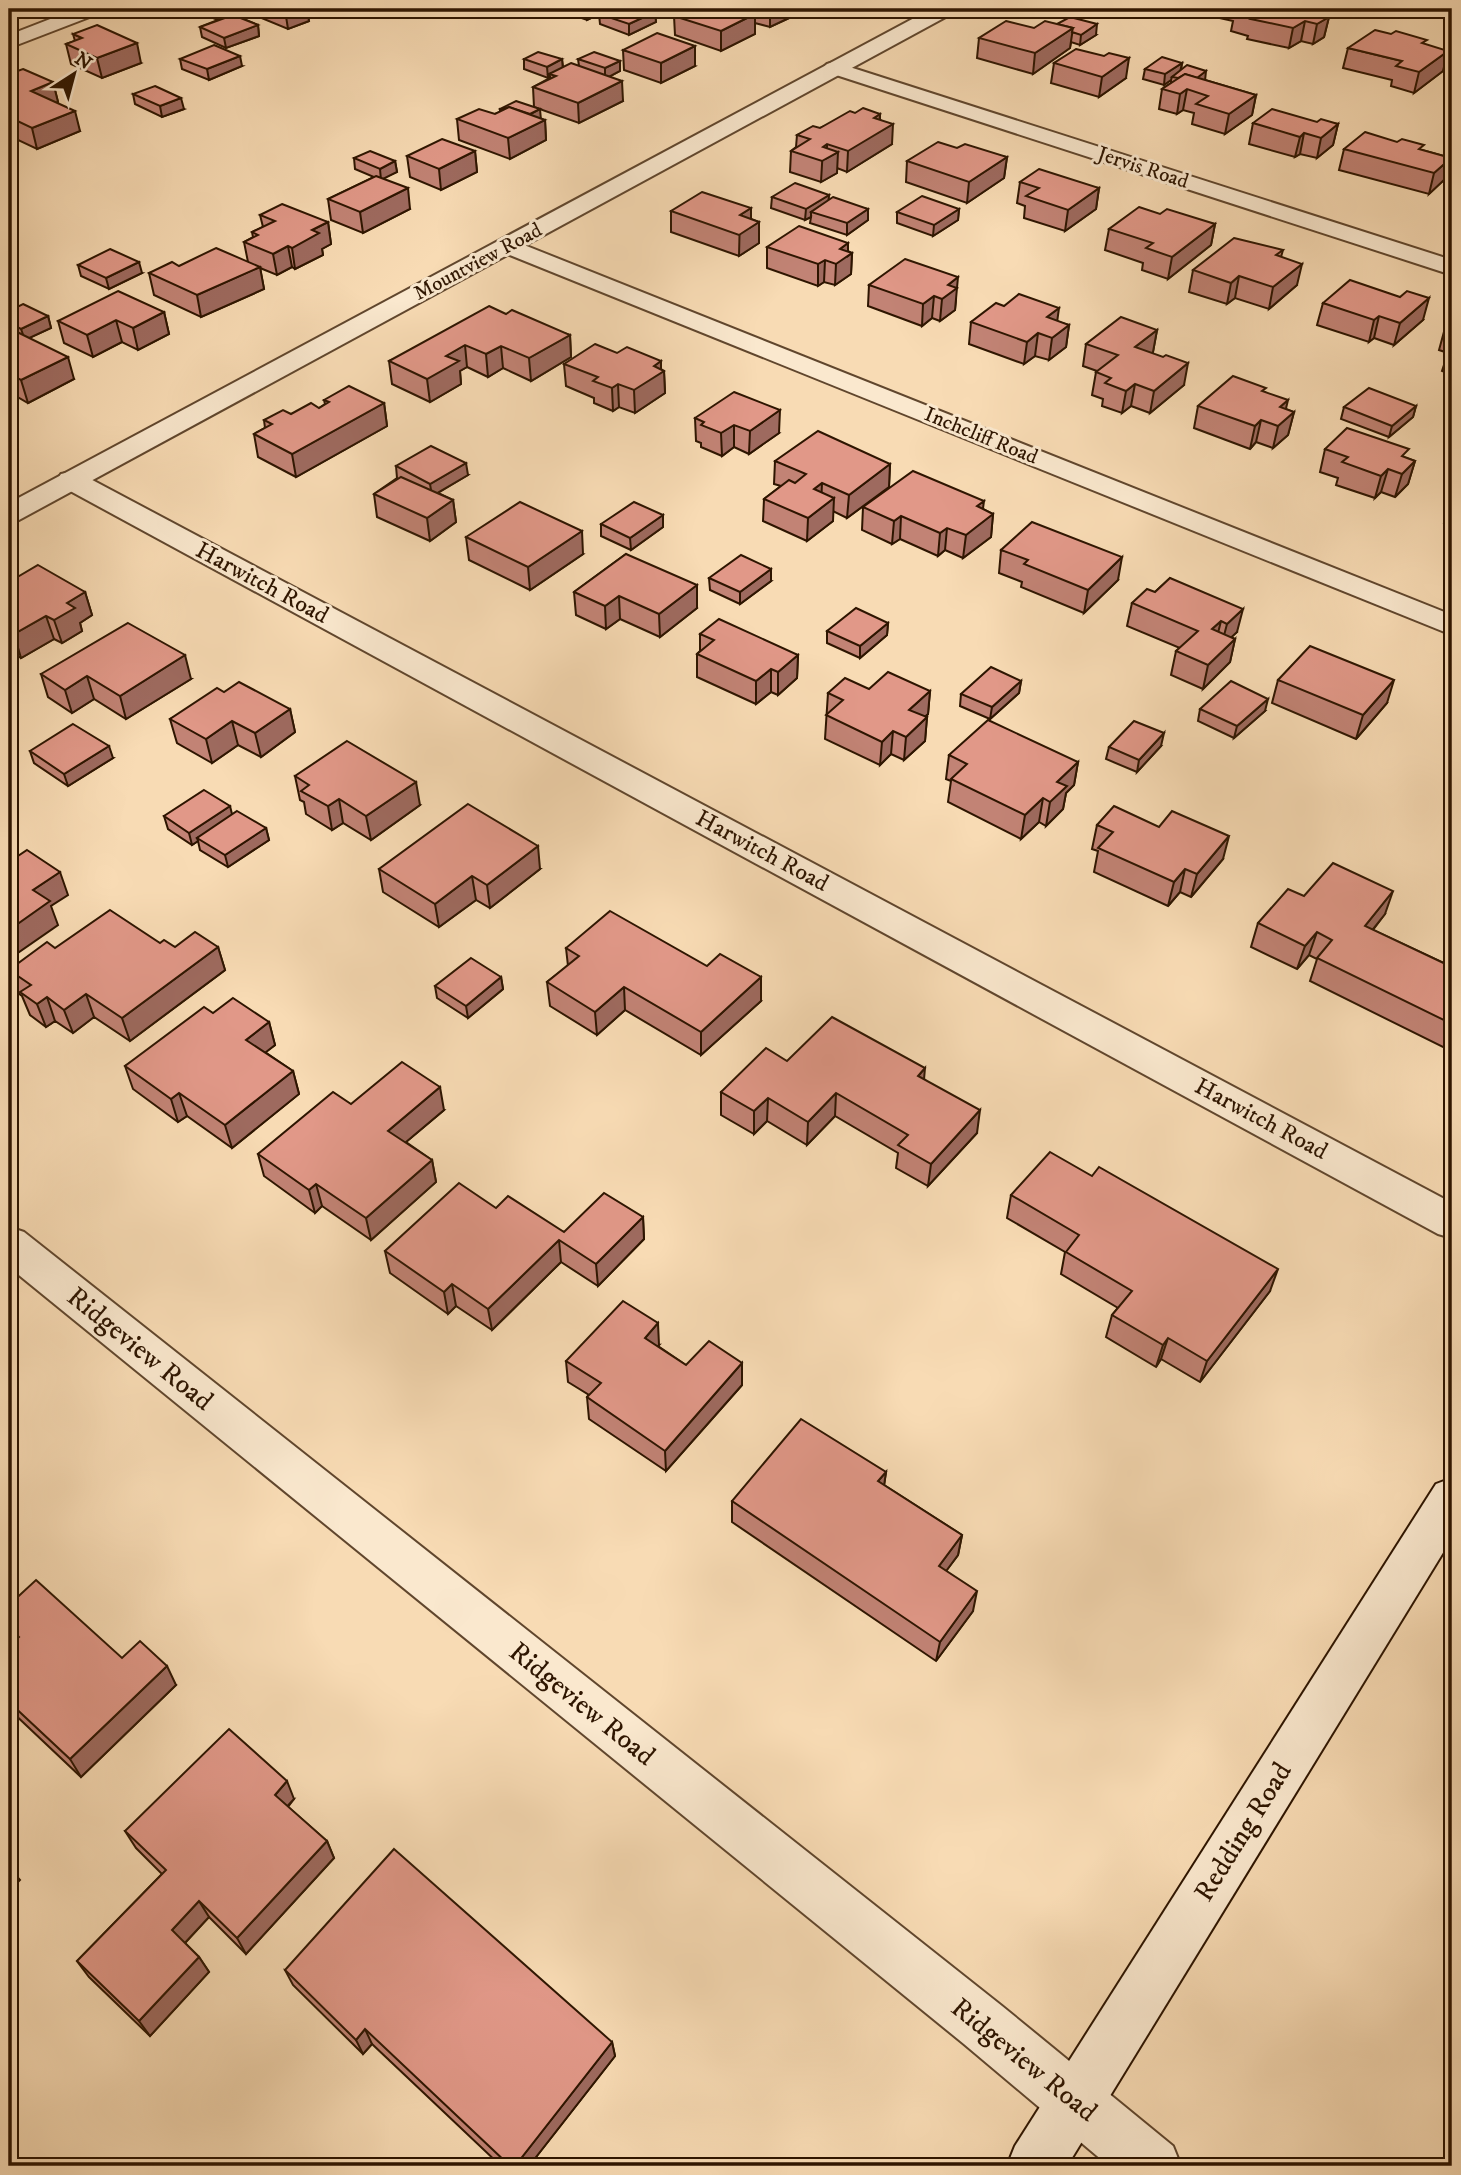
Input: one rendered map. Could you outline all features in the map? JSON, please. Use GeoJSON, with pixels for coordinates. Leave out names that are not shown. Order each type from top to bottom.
{"type":"FeatureCollection","features":[{"type":"Feature","properties":{"kind":"street"},"geometry":{"type":"LineString","coordinates":[[9,41],[93,9]]}},
{"type":"Feature","properties":{"kind":"street","name":"Mountview Road"},"geometry":{"type":"LineString","coordinates":[[9,514],[946,9]]}},
{"type":"Feature","properties":{"kind":"street"},"geometry":{"type":"LineString","coordinates":[[1435,9],[1452,13]]}},
{"type":"Feature","properties":{"kind":"street","name":"Jervis Road"},"geometry":{"type":"LineString","coordinates":[[834,68],[1452,268]]}},
{"type":"Feature","properties":{"kind":"street","name":"Inchcliff Road"},"geometry":{"type":"LineString","coordinates":[[509,246],[1452,626]]}},
{"type":"Feature","properties":{"kind":"street","name":"Harwitch Road"},"geometry":{"type":"LineString","coordinates":[[71,480],[1452,1222]]}},
{"type":"Feature","properties":{"kind":"street","name":"Ridgeview Road"},"geometry":{"type":"LineString","coordinates":[[9,1244],[1153,2166]]}},
{"type":"Feature","properties":{"kind":"street","name":"Redding Road"},"geometry":{"type":"LineString","coordinates":[[1035,2166],[1452,1498]]}},
{"type":"Feature","properties":{"kind":"building"},"geometry":{"type":"Polygon","coordinates":[[[611,9],[646,9],[655,12],[629,24],[599,14],[611,9]]]}},
{"type":"Feature","properties":{"kind":"building"},"geometry":{"type":"Polygon","coordinates":[[[689,9],[739,9],[755,14],[721,31],[674,16],[689,9]]]}},
{"type":"Feature","properties":{"kind":"building"},"geometry":{"type":"Polygon","coordinates":[[[1305,9],[1329,17],[1317,24],[1305,21],[1293,28],[1251,19],[1255,17],[1235,11],[1305,9]]]}},
{"type":"Feature","properties":{"kind":"building"},"geometry":{"type":"Polygon","coordinates":[[[233,15],[258,25],[224,38],[200,27],[233,15]]]}},
{"type":"Feature","properties":{"kind":"building"},"geometry":{"type":"Polygon","coordinates":[[[1070,17],[1097,24],[1081,35],[1072,32],[1073,28],[1057,24],[1070,17]]]}},
{"type":"Feature","properties":{"kind":"building"},"geometry":{"type":"Polygon","coordinates":[[[1006,21],[1034,28],[1045,21],[1073,28],[1035,53],[979,38],[1006,21]]]}},
{"type":"Feature","properties":{"kind":"building"},"geometry":{"type":"Polygon","coordinates":[[[97,25],[137,43],[97,58],[66,44],[82,38],[73,34],[97,25]]]}},
{"type":"Feature","properties":{"kind":"building"},"geometry":{"type":"Polygon","coordinates":[[[1375,30],[1391,34],[1396,31],[1427,40],[1422,43],[1448,51],[1419,72],[1396,66],[1402,61],[1348,48],[1375,30]]]}},
{"type":"Feature","properties":{"kind":"building"},"geometry":{"type":"Polygon","coordinates":[[[657,33],[695,46],[661,63],[623,50],[657,33]]]}},
{"type":"Feature","properties":{"kind":"building"},"geometry":{"type":"Polygon","coordinates":[[[214,45],[240,56],[207,69],[180,59],[214,45]]]}},
{"type":"Feature","properties":{"kind":"building"},"geometry":{"type":"Polygon","coordinates":[[[1076,49],[1104,56],[1109,53],[1129,58],[1102,77],[1054,63],[1076,49]]]}},
{"type":"Feature","properties":{"kind":"building"},"geometry":{"type":"Polygon","coordinates":[[[538,52],[562,59],[547,67],[524,59],[538,52]]]}},
{"type":"Feature","properties":{"kind":"building"},"geometry":{"type":"Polygon","coordinates":[[[594,52],[620,61],[605,68],[578,59],[594,52]]]}},
{"type":"Feature","properties":{"kind":"building"},"geometry":{"type":"Polygon","coordinates":[[[1162,57],[1182,63],[1165,74],[1145,69],[1162,57]]]}},
{"type":"Feature","properties":{"kind":"building"},"geometry":{"type":"Polygon","coordinates":[[[571,63],[622,81],[578,103],[533,87],[556,76],[549,74],[571,63]]]}},
{"type":"Feature","properties":{"kind":"building"},"geometry":{"type":"Polygon","coordinates":[[[1187,65],[1206,71],[1197,78],[1185,74],[1178,78],[1172,77],[1187,65]]]}},
{"type":"Feature","properties":{"kind":"building"},"geometry":{"type":"Polygon","coordinates":[[[23,69],[53,82],[31,91],[75,111],[32,128],[9,117],[9,74],[23,69]]]}},
{"type":"Feature","properties":{"kind":"building"},"geometry":{"type":"Polygon","coordinates":[[[1185,74],[1256,95],[1229,114],[1196,104],[1208,96],[1187,89],[1180,94],[1162,89],[1185,74]]]}},
{"type":"Feature","properties":{"kind":"building"},"geometry":{"type":"Polygon","coordinates":[[[155,86],[181,98],[160,106],[133,94],[155,86]]]}},
{"type":"Feature","properties":{"kind":"building"},"geometry":{"type":"Polygon","coordinates":[[[516,101],[540,109],[530,114],[509,107],[500,109],[516,101]]]}},
{"type":"Feature","properties":{"kind":"building"},"geometry":{"type":"Polygon","coordinates":[[[509,107],[545,120],[508,138],[457,119],[479,109],[495,114],[509,107]]]}},
{"type":"Feature","properties":{"kind":"building"},"geometry":{"type":"Polygon","coordinates":[[[863,108],[880,114],[874,118],[893,124],[848,151],[827,144],[823,147],[838,152],[822,161],[791,151],[810,139],[797,135],[813,126],[820,128],[850,111],[855,113],[863,108]]]}},
{"type":"Feature","properties":{"kind":"building"},"geometry":{"type":"Polygon","coordinates":[[[1272,109],[1317,122],[1321,119],[1338,124],[1321,138],[1304,133],[1300,137],[1253,123],[1272,109]]]}},
{"type":"Feature","properties":{"kind":"building"},"geometry":{"type":"Polygon","coordinates":[[[1365,132],[1397,142],[1402,139],[1424,145],[1419,149],[1451,158],[1434,173],[1344,149],[1365,132]]]}},
{"type":"Feature","properties":{"kind":"building"},"geometry":{"type":"Polygon","coordinates":[[[442,139],[475,151],[439,169],[407,156],[442,139]]]}},
{"type":"Feature","properties":{"kind":"building"},"geometry":{"type":"Polygon","coordinates":[[[938,142],[957,148],[965,144],[1007,157],[969,182],[907,161],[938,142]]]}},
{"type":"Feature","properties":{"kind":"building"},"geometry":{"type":"Polygon","coordinates":[[[370,151],[395,161],[380,169],[354,158],[370,151]]]}},
{"type":"Feature","properties":{"kind":"building"},"geometry":{"type":"Polygon","coordinates":[[[1039,169],[1099,188],[1068,210],[1026,196],[1039,188],[1020,182],[1039,169]]]}},
{"type":"Feature","properties":{"kind":"building"},"geometry":{"type":"Polygon","coordinates":[[[376,176],[408,188],[360,212],[328,199],[376,176]]]}},
{"type":"Feature","properties":{"kind":"building"},"geometry":{"type":"Polygon","coordinates":[[[795,183],[829,195],[806,209],[772,197],[795,183]]]}},
{"type":"Feature","properties":{"kind":"building"},"geometry":{"type":"Polygon","coordinates":[[[702,192],[751,208],[740,215],[759,222],[739,235],[671,211],[702,192]]]}},
{"type":"Feature","properties":{"kind":"building"},"geometry":{"type":"Polygon","coordinates":[[[922,196],[959,209],[934,225],[897,212],[922,196]]]}},
{"type":"Feature","properties":{"kind":"building"},"geometry":{"type":"Polygon","coordinates":[[[833,197],[868,209],[847,223],[811,212],[833,197]]]}},
{"type":"Feature","properties":{"kind":"building"},"geometry":{"type":"Polygon","coordinates":[[[282,204],[328,222],[312,230],[319,233],[292,248],[288,246],[273,254],[244,242],[258,235],[252,232],[275,221],[260,215],[282,204]]]}},
{"type":"Feature","properties":{"kind":"building"},"geometry":{"type":"Polygon","coordinates":[[[1139,207],[1160,214],[1167,209],[1215,224],[1172,257],[1146,248],[1153,243],[1109,229],[1139,207]]]}},
{"type":"Feature","properties":{"kind":"building"},"geometry":{"type":"Polygon","coordinates":[[[799,226],[848,243],[840,249],[852,253],[836,264],[825,260],[818,264],[767,247],[799,226]]]}},
{"type":"Feature","properties":{"kind":"building"},"geometry":{"type":"Polygon","coordinates":[[[1234,238],[1283,250],[1276,255],[1302,264],[1273,287],[1239,276],[1231,283],[1193,270],[1234,238]]]}},
{"type":"Feature","properties":{"kind":"building"},"geometry":{"type":"Polygon","coordinates":[[[216,248],[260,267],[197,295],[149,273],[172,262],[179,266],[216,248]]]}},
{"type":"Feature","properties":{"kind":"building"},"geometry":{"type":"Polygon","coordinates":[[[110,249],[139,262],[106,278],[78,265],[110,249]]]}},
{"type":"Feature","properties":{"kind":"building"},"geometry":{"type":"Polygon","coordinates":[[[905,259],[958,277],[948,285],[957,288],[942,299],[934,296],[923,304],[869,285],[905,259]]]}},
{"type":"Feature","properties":{"kind":"building"},"geometry":{"type":"Polygon","coordinates":[[[1350,280],[1400,297],[1407,291],[1429,298],[1400,323],[1379,316],[1374,320],[1323,303],[1350,280]]]}},
{"type":"Feature","properties":{"kind":"building"},"geometry":{"type":"Polygon","coordinates":[[[118,291],[164,312],[133,328],[116,320],[87,335],[58,321],[118,291]]]}},
{"type":"Feature","properties":{"kind":"building"},"geometry":{"type":"Polygon","coordinates":[[[1019,294],[1059,308],[1047,317],[1069,325],[1052,338],[1038,333],[1027,342],[971,322],[996,303],[1004,306],[1019,294]]]}},
{"type":"Feature","properties":{"kind":"building"},"geometry":{"type":"Polygon","coordinates":[[[23,304],[48,316],[21,329],[9,323],[9,311],[23,304]]]}},
{"type":"Feature","properties":{"kind":"building"},"geometry":{"type":"Polygon","coordinates":[[[489,306],[506,314],[512,310],[570,335],[529,358],[501,346],[486,354],[465,345],[446,356],[459,361],[427,379],[389,361],[489,306]]]}},
{"type":"Feature","properties":{"kind":"building"},"geometry":{"type":"Polygon","coordinates":[[[1121,317],[1157,330],[1135,347],[1188,363],[1154,391],[1135,384],[1126,391],[1105,383],[1111,378],[1096,372],[1118,355],[1086,344],[1121,317]]]}},
{"type":"Feature","properties":{"kind":"building"},"geometry":{"type":"Polygon","coordinates":[[[1452,320],[1452,330],[1445,328],[1452,320]]]}},
{"type":"Feature","properties":{"kind":"building"},"geometry":{"type":"Polygon","coordinates":[[[9,328],[68,357],[21,380],[9,374],[9,328]]]}},
{"type":"Feature","properties":{"kind":"building"},"geometry":{"type":"Polygon","coordinates":[[[595,344],[617,353],[627,347],[661,361],[654,366],[664,371],[634,390],[618,384],[612,388],[593,381],[598,377],[564,364],[595,344]]]}},
{"type":"Feature","properties":{"kind":"building"},"geometry":{"type":"Polygon","coordinates":[[[1233,376],[1266,388],[1262,391],[1288,400],[1280,407],[1294,412],[1278,426],[1261,420],[1255,426],[1198,406],[1233,376]]]}},
{"type":"Feature","properties":{"kind":"building"},"geometry":{"type":"Polygon","coordinates":[[[349,386],[384,403],[292,454],[254,434],[272,424],[264,420],[283,410],[291,414],[311,403],[319,408],[329,402],[324,400],[349,386]]]}},
{"type":"Feature","properties":{"kind":"building"},"geometry":{"type":"Polygon","coordinates":[[[1369,388],[1416,406],[1392,426],[1344,407],[1369,388]]]}},
{"type":"Feature","properties":{"kind":"building"},"geometry":{"type":"Polygon","coordinates":[[[734,392],[780,410],[750,431],[734,425],[721,433],[701,425],[704,422],[695,418],[734,392]]]}},
{"type":"Feature","properties":{"kind":"building"},"geometry":{"type":"Polygon","coordinates":[[[1347,428],[1409,449],[1402,456],[1415,461],[1402,474],[1388,469],[1381,476],[1342,462],[1348,457],[1325,449],[1347,428]]]}},
{"type":"Feature","properties":{"kind":"building"},"geometry":{"type":"Polygon","coordinates":[[[818,431],[890,464],[849,495],[822,483],[814,489],[834,498],[808,518],[764,499],[789,480],[795,483],[806,474],[775,461],[818,431]]]}},
{"type":"Feature","properties":{"kind":"building"},"geometry":{"type":"Polygon","coordinates":[[[431,446],[466,463],[430,484],[396,466],[431,446]]]}},
{"type":"Feature","properties":{"kind":"building"},"geometry":{"type":"Polygon","coordinates":[[[913,471],[984,501],[977,506],[993,514],[966,535],[947,528],[940,533],[901,516],[894,521],[863,507],[913,471]]]}},
{"type":"Feature","properties":{"kind":"building"},"geometry":{"type":"Polygon","coordinates":[[[401,477],[453,500],[427,518],[374,494],[401,477]]]}},
{"type":"Feature","properties":{"kind":"building"},"geometry":{"type":"Polygon","coordinates":[[[520,502],[582,531],[528,567],[466,537],[520,502]]]}},
{"type":"Feature","properties":{"kind":"building"},"geometry":{"type":"Polygon","coordinates":[[[634,502],[663,515],[630,538],[601,524],[634,502]]]}},
{"type":"Feature","properties":{"kind":"building"},"geometry":{"type":"Polygon","coordinates":[[[1032,522],[1122,557],[1088,590],[1024,564],[1028,560],[1001,550],[1032,522]]]}},
{"type":"Feature","properties":{"kind":"building"},"geometry":{"type":"Polygon","coordinates":[[[626,554],[697,585],[659,614],[619,596],[605,606],[574,592],[626,554]]]}},
{"type":"Feature","properties":{"kind":"building"},"geometry":{"type":"Polygon","coordinates":[[[741,555],[771,569],[740,592],[709,578],[741,555]]]}},
{"type":"Feature","properties":{"kind":"building"},"geometry":{"type":"Polygon","coordinates":[[[38,565],[85,592],[67,603],[75,608],[54,620],[46,616],[14,634],[9,631],[9,582],[38,565]]]}},
{"type":"Feature","properties":{"kind":"building"},"geometry":{"type":"Polygon","coordinates":[[[1170,578],[1243,609],[1227,624],[1221,621],[1212,629],[1235,639],[1208,665],[1176,651],[1198,631],[1132,603],[1147,589],[1155,592],[1170,578]]]}},
{"type":"Feature","properties":{"kind":"building"},"geometry":{"type":"Polygon","coordinates":[[[856,608],[888,623],[860,646],[827,631],[856,608]]]}},
{"type":"Feature","properties":{"kind":"building"},"geometry":{"type":"Polygon","coordinates":[[[719,619],[798,655],[778,672],[771,669],[756,681],[697,654],[714,640],[700,634],[719,619]]]}},
{"type":"Feature","properties":{"kind":"building"},"geometry":{"type":"Polygon","coordinates":[[[128,623],[185,655],[120,696],[87,676],[65,690],[41,674],[128,623]]]}},
{"type":"Feature","properties":{"kind":"building"},"geometry":{"type":"Polygon","coordinates":[[[1310,646],[1394,680],[1363,715],[1278,680],[1310,646]]]}},
{"type":"Feature","properties":{"kind":"building"},"geometry":{"type":"Polygon","coordinates":[[[991,667],[1021,681],[992,707],[961,694],[991,667]]]}},
{"type":"Feature","properties":{"kind":"building"},"geometry":{"type":"Polygon","coordinates":[[[888,672],[930,691],[909,710],[927,717],[906,737],[893,731],[882,742],[826,715],[843,700],[828,693],[845,678],[869,689],[888,672]]]}},
{"type":"Feature","properties":{"kind":"building"},"geometry":{"type":"Polygon","coordinates":[[[1231,681],[1268,699],[1237,726],[1200,709],[1231,681]]]}},
{"type":"Feature","properties":{"kind":"building"},"geometry":{"type":"Polygon","coordinates":[[[239,682],[290,709],[255,733],[232,721],[206,739],[170,719],[217,688],[224,692],[239,682]]]}},
{"type":"Feature","properties":{"kind":"building"},"geometry":{"type":"Polygon","coordinates":[[[988,720],[1078,762],[1057,782],[1067,786],[1050,802],[1043,798],[1025,815],[951,779],[967,764],[949,755],[988,720]]]}},
{"type":"Feature","properties":{"kind":"building"},"geometry":{"type":"Polygon","coordinates":[[[1134,721],[1164,733],[1139,760],[1109,747],[1134,721]]]}},
{"type":"Feature","properties":{"kind":"building"},"geometry":{"type":"Polygon","coordinates":[[[73,724],[109,746],[64,774],[30,751],[73,724]]]}},
{"type":"Feature","properties":{"kind":"building"},"geometry":{"type":"Polygon","coordinates":[[[347,741],[416,782],[366,816],[339,799],[328,806],[301,791],[309,785],[295,776],[347,741]]]}},
{"type":"Feature","properties":{"kind":"building"},"geometry":{"type":"Polygon","coordinates":[[[204,790],[230,806],[189,833],[164,816],[204,790]]]}},
{"type":"Feature","properties":{"kind":"building"},"geometry":{"type":"Polygon","coordinates":[[[468,804],[538,846],[487,885],[472,876],[435,904],[379,869],[468,804]]]}},
{"type":"Feature","properties":{"kind":"building"},"geometry":{"type":"Polygon","coordinates":[[[1114,806],[1159,827],[1172,811],[1229,836],[1197,874],[1185,869],[1174,882],[1098,848],[1113,832],[1097,825],[1114,806]]]}},
{"type":"Feature","properties":{"kind":"building"},"geometry":{"type":"Polygon","coordinates":[[[237,811],[266,828],[225,855],[197,838],[237,811]]]}},
{"type":"Feature","properties":{"kind":"building"},"geometry":{"type":"Polygon","coordinates":[[[27,850],[60,872],[33,890],[50,901],[9,930],[9,862],[27,850]]]}},
{"type":"Feature","properties":{"kind":"building"},"geometry":{"type":"Polygon","coordinates":[[[1333,863],[1393,891],[1365,926],[1452,967],[1452,1024],[1317,958],[1332,940],[1317,932],[1305,946],[1258,923],[1288,889],[1304,896],[1333,863]]]}},
{"type":"Feature","properties":{"kind":"building"},"geometry":{"type":"Polygon","coordinates":[[[110,910],[160,943],[164,940],[175,947],[195,932],[218,947],[122,1018],[86,994],[64,1010],[47,997],[37,1004],[20,992],[31,985],[9,970],[47,942],[55,948],[110,910]]]}},
{"type":"Feature","properties":{"kind":"building"},"geometry":{"type":"Polygon","coordinates":[[[610,911],[707,966],[720,954],[761,977],[701,1032],[624,987],[595,1012],[547,982],[579,956],[566,948],[610,911]]]}},
{"type":"Feature","properties":{"kind":"building"},"geometry":{"type":"Polygon","coordinates":[[[471,958],[501,977],[466,1006],[435,986],[471,958]]]}},
{"type":"Feature","properties":{"kind":"building"},"geometry":{"type":"Polygon","coordinates":[[[233,998],[269,1022],[246,1040],[293,1071],[225,1125],[179,1093],[171,1099],[125,1066],[204,1007],[213,1013],[233,998]]]}},
{"type":"Feature","properties":{"kind":"building"},"geometry":{"type":"Polygon","coordinates":[[[832,1017],[925,1068],[918,1076],[980,1110],[931,1164],[898,1145],[908,1135],[836,1093],[808,1122],[768,1098],[754,1111],[721,1092],[766,1048],[787,1061],[832,1017]]]}},
{"type":"Feature","properties":{"kind":"building"},"geometry":{"type":"Polygon","coordinates":[[[402,1062],[440,1087],[388,1131],[432,1160],[366,1218],[316,1184],[309,1190],[258,1154],[333,1092],[351,1104],[402,1062]]]}},
{"type":"Feature","properties":{"kind":"building"},"geometry":{"type":"Polygon","coordinates":[[[1050,1152],[1092,1176],[1099,1167],[1278,1269],[1207,1361],[1168,1338],[1163,1345],[1112,1315],[1132,1291],[1066,1252],[1079,1235],[1011,1195],[1050,1152]]]}},
{"type":"Feature","properties":{"kind":"building"},"geometry":{"type":"Polygon","coordinates":[[[459,1183],[496,1208],[508,1196],[564,1232],[604,1193],[643,1217],[596,1264],[559,1240],[488,1309],[452,1284],[444,1292],[385,1251],[459,1183]]]}},
{"type":"Feature","properties":{"kind":"building"},"geometry":{"type":"Polygon","coordinates":[[[623,1301],[658,1323],[645,1338],[686,1365],[709,1341],[742,1363],[665,1451],[587,1397],[601,1383],[566,1361],[623,1301]]]}},
{"type":"Feature","properties":{"kind":"building"},"geometry":{"type":"Polygon","coordinates":[[[801,1419],[886,1472],[878,1481],[962,1535],[939,1566],[977,1591],[940,1642],[732,1501],[801,1419]]]}},
{"type":"Feature","properties":{"kind":"building"},"geometry":{"type":"Polygon","coordinates":[[[36,1580],[122,1658],[140,1641],[167,1666],[70,1759],[9,1702],[9,1646],[19,1637],[9,1628],[9,1605],[36,1580]]]}},
{"type":"Feature","properties":{"kind":"building"},"geometry":{"type":"Polygon","coordinates":[[[229,1729],[287,1781],[275,1795],[327,1841],[237,1938],[199,1901],[172,1930],[199,1957],[139,2021],[77,1961],[166,1870],[125,1831],[229,1729]]]}},
{"type":"Feature","properties":{"kind":"building"},"geometry":{"type":"Polygon","coordinates":[[[394,1849],[612,2042],[515,2166],[510,2166],[365,2029],[356,2040],[285,1970],[394,1849]]]}}]}
